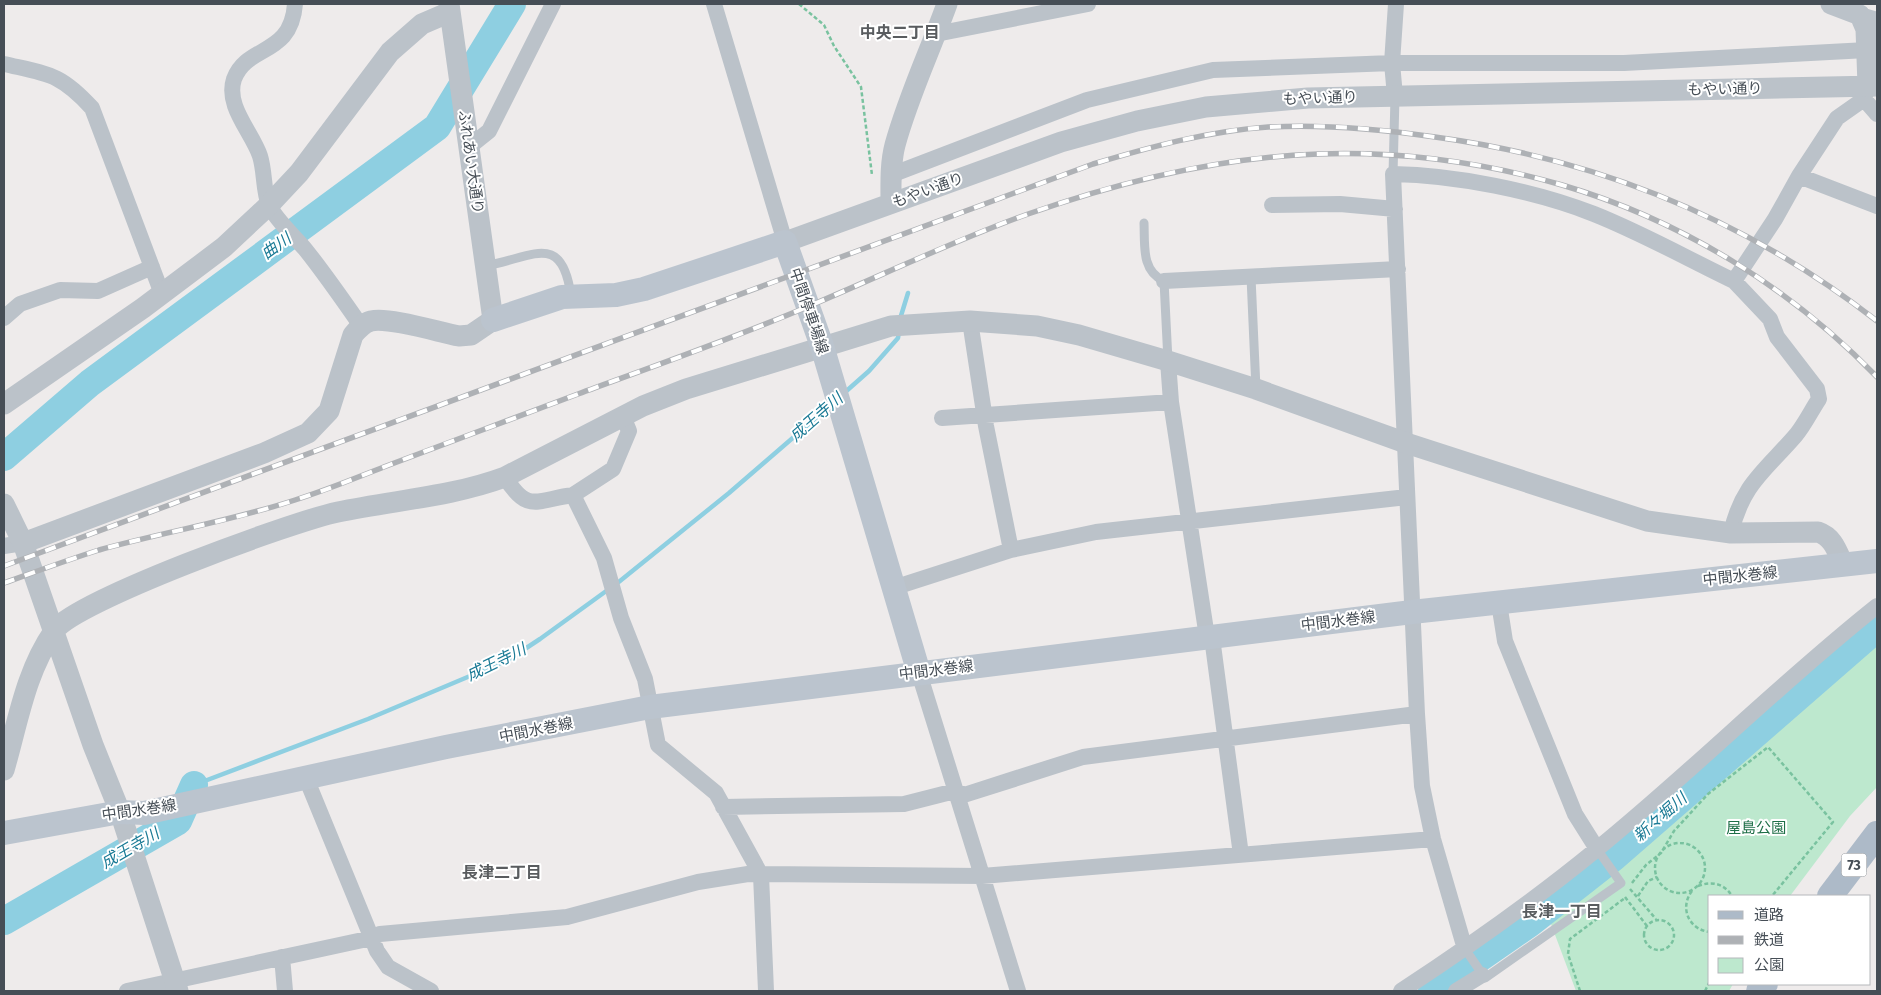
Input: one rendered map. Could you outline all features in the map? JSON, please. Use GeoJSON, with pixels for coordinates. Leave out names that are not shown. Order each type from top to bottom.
{"type":"FeatureCollection","features":[{"type":"Feature","properties":{"kind":"main road"},"geometry":{"type":"LineString","coordinates":[[493,320],[562,297],[616,295],[644,290],[785,242]]}},
{"type":"Feature","properties":{"kind":"main road","name":"中間停車場線"},"geometry":{"type":"LineString","coordinates":[[785,242],[822,346],[919,672]]}},
{"type":"Feature","properties":{"kind":"main road","name":"中間水巻線"},"geometry":{"type":"LineString","coordinates":[[4,833],[120,812],[144,813],[650,707],[1412,612],[1877,561]]}},
{"type":"Feature","properties":{"kind":"main road","name":"73"},"geometry":{"type":"LineString","coordinates":[[1831,895],[1877,834]]}},
{"type":"Feature","properties":{"kind":"street"},"geometry":{"type":"LineString","coordinates":[[295,4],[292,24],[285,37],[272,48],[246,61],[238,70],[232,91],[234,104],[260,156],[270,205],[321,269],[362,326]]}},
{"type":"Feature","properties":{"kind":"street"},"geometry":{"type":"LineString","coordinates":[[469,146],[489,131],[553,4]]}},
{"type":"Feature","properties":{"kind":"street"},"geometry":{"type":"LineString","coordinates":[[714,4],[785,242]]}},
{"type":"Feature","properties":{"kind":"street"},"geometry":{"type":"LineString","coordinates":[[884,206],[891,175],[894,147],[914,87],[947,4]]}},
{"type":"Feature","properties":{"kind":"street"},"geometry":{"type":"LineString","coordinates":[[936,34],[1088,4]]}},
{"type":"Feature","properties":{"kind":"street"},"geometry":{"type":"LineString","coordinates":[[1395,96],[1392,63],[1396,4]]}},
{"type":"Feature","properties":{"kind":"street"},"geometry":{"type":"LineString","coordinates":[[1831,4],[1868,17],[1866,29],[1870,90],[1877,114]]}},
{"type":"Feature","properties":{"kind":"street"},"geometry":{"type":"LineString","coordinates":[[4,404],[162,294],[224,247],[270,205],[326,139],[390,52],[422,24],[449,8]]}},
{"type":"Feature","properties":{"kind":"street","name":"ふれあい大通り"},"geometry":{"type":"LineString","coordinates":[[449,8],[493,320]]}},
{"type":"Feature","properties":{"kind":"street"},"geometry":{"type":"LineString","coordinates":[[891,175],[1087,100],[1190,73],[1244,67],[1392,63],[1624,63],[1867,50]]}},
{"type":"Feature","properties":{"kind":"street"},"geometry":{"type":"LineString","coordinates":[[1624,63],[1624,91]]}},
{"type":"Feature","properties":{"kind":"street"},"geometry":{"type":"LineString","coordinates":[[4,64],[55,76],[75,90],[92,108],[162,294]]}},
{"type":"Feature","properties":{"kind":"street"},"geometry":{"type":"LineString","coordinates":[[1734,281],[1775,219],[1799,176],[1837,118],[1870,90]]}},
{"type":"Feature","properties":{"kind":"street","name":"もやい通り"},"geometry":{"type":"LineString","coordinates":[[785,242],[1061,142],[1137,121],[1255,101],[1624,91],[1870,90]]}},
{"type":"Feature","properties":{"kind":"street"},"geometry":{"type":"LineString","coordinates":[[1465,949],[1433,839],[1422,786],[1416,714],[1406,443],[1393,174],[1433,175],[1559,203],[1594,214],[1734,281],[1770,319],[1777,337],[1817,389],[1819,399],[1798,432],[1745,492],[1736,510],[1731,533]]}},
{"type":"Feature","properties":{"kind":"street"},"geometry":{"type":"LineString","coordinates":[[1799,176],[1877,206]]}},
{"type":"Feature","properties":{"kind":"street"},"geometry":{"type":"LineString","coordinates":[[1272,204],[1340,204],[1395,209]]}},
{"type":"Feature","properties":{"kind":"street"},"geometry":{"type":"LineString","coordinates":[[4,318],[20,304],[60,290],[98,292],[152,267]]}},
{"type":"Feature","properties":{"kind":"street"},"geometry":{"type":"LineString","coordinates":[[1164,281],[1398,269]]}},
{"type":"Feature","properties":{"kind":"street"},"geometry":{"type":"LineString","coordinates":[[12,540],[264,453],[308,433],[328,411],[353,335],[362,326],[372,321],[387,321],[459,336],[472,335],[493,320]]}},
{"type":"Feature","properties":{"kind":"street"},"geometry":{"type":"LineString","coordinates":[[970,321],[984,414],[1011,550]]}},
{"type":"Feature","properties":{"kind":"street"},"geometry":{"type":"LineString","coordinates":[[4,770],[26,688],[54,630],[105,597],[280,529],[337,512],[464,490],[504,477],[624,416],[686,389],[891,326],[970,321],[1037,326],[1079,335],[1256,389],[1406,443],[1647,521],[1731,533],[1818,532],[1826,534],[1843,564]]}},
{"type":"Feature","properties":{"kind":"street"},"geometry":{"type":"LineString","coordinates":[[1168,361],[1171,402],[1207,637],[1214,645],[1242,854]]}},
{"type":"Feature","properties":{"kind":"street"},"geometry":{"type":"LineString","coordinates":[[942,418],[1171,402]]}},
{"type":"Feature","properties":{"kind":"street"},"geometry":{"type":"LineString","coordinates":[[504,477],[516,496],[524,501],[532,502],[574,495],[613,469],[628,432],[624,416]]}},
{"type":"Feature","properties":{"kind":"street"},"geometry":{"type":"LineString","coordinates":[[574,495],[604,558],[621,618],[645,679],[658,745],[716,793],[761,875],[766,991]]}},
{"type":"Feature","properties":{"kind":"street"},"geometry":{"type":"LineString","coordinates":[[893,588],[1011,550],[1096,532],[1190,520],[1407,498]]}},
{"type":"Feature","properties":{"kind":"street"},"geometry":{"type":"LineString","coordinates":[[4,504],[12,540],[54,630],[93,745],[120,812],[176,986]]}},
{"type":"Feature","properties":{"kind":"street"},"geometry":{"type":"LineString","coordinates":[[1499,603],[1505,641],[1575,814],[1597,849]]}},
{"type":"Feature","properties":{"kind":"street"},"geometry":{"type":"LineString","coordinates":[[1402,991],[1465,949],[1597,849],[1693,767],[1798,672],[1877,606]]}},
{"type":"Feature","properties":{"kind":"street"},"geometry":{"type":"LineString","coordinates":[[919,672],[1018,991]]}},
{"type":"Feature","properties":{"kind":"street"},"geometry":{"type":"LineString","coordinates":[[723,807],[904,804],[955,791],[964,795],[1083,757],[1416,714]]}},
{"type":"Feature","properties":{"kind":"street"},"geometry":{"type":"LineString","coordinates":[[306,778],[377,951],[388,967],[431,991]]}},
{"type":"Feature","properties":{"kind":"street"},"geometry":{"type":"LineString","coordinates":[[127,991],[176,986],[282,957],[372,938],[380,934],[567,917],[698,882],[748,874],[982,876],[1433,839]]}},
{"type":"Feature","properties":{"kind":"street"},"geometry":{"type":"LineString","coordinates":[[282,957],[285,991]]}},
{"type":"Feature","properties":{"kind":"street"},"geometry":{"type":"LineString","coordinates":[[1456,991],[1482,975]]}},
{"type":"Feature","properties":{"kind":"lane"},"geometry":{"type":"LineString","coordinates":[[1393,174],[1395,96]]}},
{"type":"Feature","properties":{"kind":"lane"},"geometry":{"type":"LineString","coordinates":[[1144,223],[1148,267],[1153,276],[1164,281],[1168,361]]}},
{"type":"Feature","properties":{"kind":"lane"},"geometry":{"type":"LineString","coordinates":[[485,266],[545,252],[555,256],[564,265],[571,296]]}},
{"type":"Feature","properties":{"kind":"lane"},"geometry":{"type":"LineString","coordinates":[[1250,277],[1256,389]]}},
{"type":"Feature","properties":{"kind":"lane"},"geometry":{"type":"LineString","coordinates":[[1465,949],[1485,978],[1620,883],[1597,849]]}},
{"type":"Feature","properties":{"kind":"path"},"geometry":{"type":"LineString","coordinates":[[798,4],[824,25],[834,46],[861,87],[884,206]]}},
{"type":"Feature","properties":{"kind":"path"},"geometry":{"type":"LineString","coordinates":[[1731,895],[1725,888],[1712,883],[1705,883],[1693,890],[1676,893],[1662,885],[1657,877],[1656,869],[1661,853],[1674,831],[1708,794],[1768,746],[1832,822],[1773,895]]}},
{"type":"Feature","properties":{"kind":"path"},"geometry":{"type":"LineString","coordinates":[[1656,920],[1647,926],[1644,931],[1646,942],[1654,950],[1665,949],[1674,942],[1674,930],[1667,922],[1656,920],[1638,896],[1628,888],[1646,865],[1668,847],[1684,844],[1699,852],[1705,868],[1704,876],[1686,902],[1687,916],[1695,927],[1708,931]]}},
{"type":"Feature","properties":{"kind":"path"},"geometry":{"type":"LineString","coordinates":[[1638,896],[1648,881],[1657,877]]}},
{"type":"Feature","properties":{"kind":"path"},"geometry":{"type":"LineString","coordinates":[[1620,883],[1625,898],[1647,926]]}},
{"type":"Feature","properties":{"kind":"path"},"geometry":{"type":"LineString","coordinates":[[1580,991],[1568,954],[1570,938],[1625,898]]}},
{"type":"Feature","properties":{"kind":"green space","name":"屋島公園"},"geometry":{"type":"Polygon","coordinates":[[[1877,641],[1877,787],[1850,816],[1791,895],[1708,895],[1708,985],[1732,985],[1729,991],[1576,991],[1551,924],[1723,764],[1877,641]]]}},
{"type":"Feature","properties":{"kind":"waterway","name":"曲川"},"geometry":{"type":"LineString","coordinates":[[4,457],[90,383],[437,127],[512,4]]}},
{"type":"Feature","properties":{"kind":"waterway","name":"成王寺川"},"geometry":{"type":"LineString","coordinates":[[900,319],[908,293]]}},
{"type":"Feature","properties":{"kind":"waterway","name":"成王寺川"},"geometry":{"type":"LineString","coordinates":[[843,394],[869,371],[898,338],[899,332]]}},
{"type":"Feature","properties":{"kind":"waterway","name":"成王寺川"},"geometry":{"type":"LineString","coordinates":[[615,585],[729,493],[832,404]]}},
{"type":"Feature","properties":{"kind":"waterway","name":"成王寺川"},"geometry":{"type":"LineString","coordinates":[[194,785],[368,719],[508,660],[609,589]]}},
{"type":"Feature","properties":{"kind":"waterway","name":"新々堀川"},"geometry":{"type":"LineString","coordinates":[[1432,991],[1530,923],[1614,857],[1877,628]]}},
{"type":"Feature","properties":{"kind":"waterway","name":"成王寺川"},"geometry":{"type":"LineString","coordinates":[[4,921],[178,821],[194,785]]}},
{"type":"Feature","properties":{"kind":"railway"},"geometry":{"type":"LineString","coordinates":[[4,566],[1093,164],[1179,141],[1223,132],[1289,126],[1373,130],[1414,134],[1495,147],[1554,161],[1612,178],[1668,199],[1723,224],[1776,253],[1827,285],[1877,321]]}},
{"type":"Feature","properties":{"kind":"railway"},"geometry":{"type":"LineString","coordinates":[[4,583],[99,550],[247,514],[319,492],[756,328],[947,246],[1028,214],[1096,192],[1162,175],[1228,162],[1293,155],[1359,154],[1425,158],[1493,168],[1562,185],[1649,217],[1732,261],[1771,286],[1808,314],[1877,377]]}},
{"type":"Feature","properties":{"kind":"district","name":"中央二丁目"},"geometry":{"type":"Point","coordinates":[900,32]}},
{"type":"Feature","properties":{"kind":"district","name":"長津二丁目"},"geometry":{"type":"Point","coordinates":[502,872]}},
{"type":"Feature","properties":{"kind":"district","name":"長津一丁目"},"geometry":{"type":"Point","coordinates":[1562,911]}}]}
